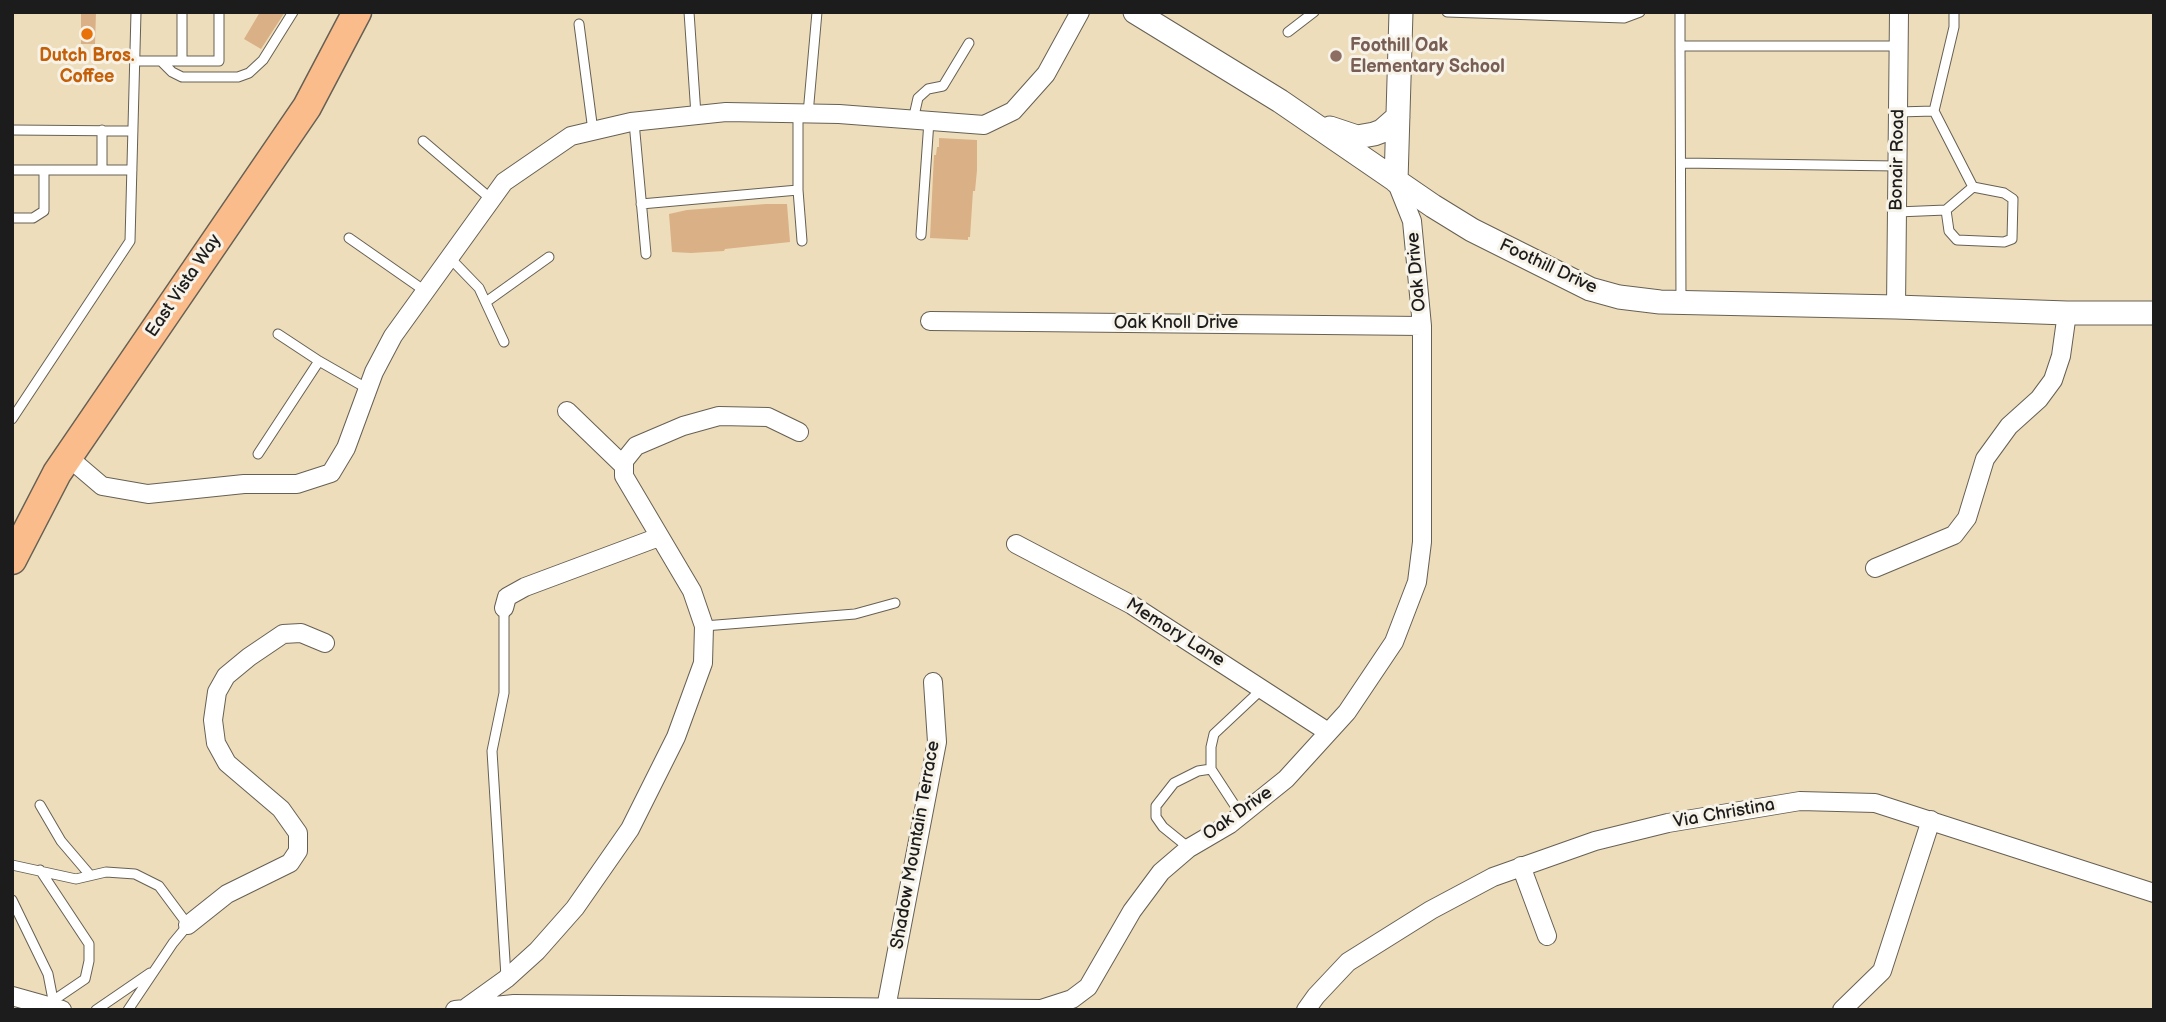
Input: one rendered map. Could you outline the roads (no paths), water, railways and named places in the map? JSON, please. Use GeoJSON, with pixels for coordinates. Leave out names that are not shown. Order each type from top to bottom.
{"type":"FeatureCollection","features":[{"type":"Feature","properties":{"kind":"main road","name":"East Vista Way"},"geometry":{"type":"LineString","coordinates":[[12,560],[57,473],[307,107],[357,12]]}},
{"type":"Feature","properties":{"kind":"street"},"geometry":{"type":"LineString","coordinates":[[68,457],[102,486],[148,494],[244,484],[298,484],[331,473],[346,448],[368,389],[393,335],[504,182],[572,136],[634,122],[726,112],[984,125],[1013,111],[1046,74],[1080,12]]}},
{"type":"Feature","properties":{"kind":"street","name":"Foothill Drive"},"geometry":{"type":"LineString","coordinates":[[1135,12],[1280,101],[1472,230],[1590,289],[1629,298],[1681,303],[2154,313]]}},
{"type":"Feature","properties":{"kind":"street","name":"Oak Drive"},"geometry":{"type":"LineString","coordinates":[[461,1008],[514,1004],[1041,1009],[1072,999],[1088,987],[1132,911],[1154,882],[1189,848],[1241,815],[1286,779],[1347,712],[1394,642],[1416,582],[1422,542],[1422,326],[1412,221],[1396,181],[1401,12]]}},
{"type":"Feature","properties":{"kind":"street","name":"Bonair Road"},"geometry":{"type":"LineString","coordinates":[[1896,307],[1899,12]]}},
{"type":"Feature","properties":{"kind":"street"},"geometry":{"type":"LineString","coordinates":[[1307,121],[1357,137],[1382,131],[1398,117]]}},
{"type":"Feature","properties":{"kind":"street"},"geometry":{"type":"LineString","coordinates":[[1875,568],[1954,535],[1967,518],[1985,459],[2009,426],[2039,399],[2053,380],[2061,356],[2067,313]]}},
{"type":"Feature","properties":{"kind":"street","name":"Oak Knoll Drive"},"geometry":{"type":"LineString","coordinates":[[930,321],[1422,326]]}},
{"type":"Feature","properties":{"kind":"street"},"geometry":{"type":"LineString","coordinates":[[567,411],[624,466]]}},
{"type":"Feature","properties":{"kind":"street"},"geometry":{"type":"LineString","coordinates":[[461,1008],[506,979],[537,951],[575,908],[630,829],[676,737],[704,663],[704,626],[692,591],[624,477],[624,461],[636,446],[683,426],[719,416],[768,417],[799,432]]}},
{"type":"Feature","properties":{"kind":"street"},"geometry":{"type":"LineString","coordinates":[[504,608],[507,597],[525,587],[659,537]]}},
{"type":"Feature","properties":{"kind":"street","name":"Memory Lane"},"geometry":{"type":"LineString","coordinates":[[1016,544],[1132,605],[1328,732]]}},
{"type":"Feature","properties":{"kind":"street"},"geometry":{"type":"LineString","coordinates":[[188,925],[227,894],[290,863],[298,851],[298,833],[281,809],[228,763],[216,743],[213,720],[216,692],[226,676],[283,634],[301,633],[325,643]]}},
{"type":"Feature","properties":{"kind":"street","name":"Shadow Mountain Terrace"},"geometry":{"type":"LineString","coordinates":[[886,1008],[937,742],[933,682]]}},
{"type":"Feature","properties":{"kind":"street","name":"Via Christina"},"geometry":{"type":"LineString","coordinates":[[1306,1010],[1348,962],[1431,910],[1493,877],[1595,841],[1668,823],[1800,801],[1875,803],[2154,892]]}},
{"type":"Feature","properties":{"kind":"street"},"geometry":{"type":"LineString","coordinates":[[1842,1010],[1882,971],[1931,820]]}},
{"type":"Feature","properties":{"kind":"street"},"geometry":{"type":"LineString","coordinates":[[1521,866],[1547,936]]}},
{"type":"Feature","properties":{"kind":"street"},"geometry":{"type":"LineString","coordinates":[[12,996],[57,1006]]}},
{"type":"Feature","properties":{"kind":"lane"},"geometry":{"type":"LineString","coordinates":[[12,419],[130,241],[136,12]]}},
{"type":"Feature","properties":{"kind":"lane"},"geometry":{"type":"LineString","coordinates":[[182,12],[182,61]]}},
{"type":"Feature","properties":{"kind":"lane"},"geometry":{"type":"LineString","coordinates":[[135,61],[219,61],[219,12]]}},
{"type":"Feature","properties":{"kind":"lane"},"geometry":{"type":"LineString","coordinates":[[161,61],[182,77],[238,77],[249,73],[263,60],[293,12]]}},
{"type":"Feature","properties":{"kind":"lane"},"geometry":{"type":"LineString","coordinates":[[689,12],[696,115]]}},
{"type":"Feature","properties":{"kind":"lane"},"geometry":{"type":"LineString","coordinates":[[802,241],[798,190],[803,114],[817,12]]}},
{"type":"Feature","properties":{"kind":"lane"},"geometry":{"type":"LineString","coordinates":[[1288,32],[1314,12]]}},
{"type":"Feature","properties":{"kind":"lane"},"geometry":{"type":"LineString","coordinates":[[1447,12],[1624,18],[1640,12]]}},
{"type":"Feature","properties":{"kind":"lane"},"geometry":{"type":"LineString","coordinates":[[1680,12],[1681,303]]}},
{"type":"Feature","properties":{"kind":"lane"},"geometry":{"type":"LineString","coordinates":[[1954,12],[1954,27],[1934,111],[1973,187]]}},
{"type":"Feature","properties":{"kind":"lane"},"geometry":{"type":"LineString","coordinates":[[579,24],[593,131]]}},
{"type":"Feature","properties":{"kind":"lane"},"geometry":{"type":"LineString","coordinates":[[920,235],[921,120],[918,98],[928,89],[943,86],[969,43]]}},
{"type":"Feature","properties":{"kind":"lane"},"geometry":{"type":"LineString","coordinates":[[1680,46],[1899,46]]}},
{"type":"Feature","properties":{"kind":"lane"},"geometry":{"type":"LineString","coordinates":[[1898,112],[1934,111]]}},
{"type":"Feature","properties":{"kind":"lane"},"geometry":{"type":"LineString","coordinates":[[634,122],[646,254]]}},
{"type":"Feature","properties":{"kind":"lane"},"geometry":{"type":"LineString","coordinates":[[12,130],[133,131]]}},
{"type":"Feature","properties":{"kind":"lane"},"geometry":{"type":"LineString","coordinates":[[102,130],[102,170]]}},
{"type":"Feature","properties":{"kind":"lane"},"geometry":{"type":"LineString","coordinates":[[423,141],[491,200]]}},
{"type":"Feature","properties":{"kind":"lane"},"geometry":{"type":"LineString","coordinates":[[1681,163],[1898,166]]}},
{"type":"Feature","properties":{"kind":"lane"},"geometry":{"type":"LineString","coordinates":[[12,170],[132,170]]}},
{"type":"Feature","properties":{"kind":"lane"},"geometry":{"type":"LineString","coordinates":[[12,218],[33,218],[44,211],[44,170]]}},
{"type":"Feature","properties":{"kind":"lane"},"geometry":{"type":"LineString","coordinates":[[1897,212],[1946,210],[1973,187]]}},
{"type":"Feature","properties":{"kind":"lane"},"geometry":{"type":"LineString","coordinates":[[1946,210],[1948,231],[1957,240],[2004,242],[2012,239],[2013,200],[2004,193],[1973,187]]}},
{"type":"Feature","properties":{"kind":"lane"},"geometry":{"type":"LineString","coordinates":[[641,204],[798,190]]}},
{"type":"Feature","properties":{"kind":"lane"},"geometry":{"type":"LineString","coordinates":[[349,238],[425,291]]}},
{"type":"Feature","properties":{"kind":"lane"},"geometry":{"type":"LineString","coordinates":[[449,257],[480,288],[504,342]]}},
{"type":"Feature","properties":{"kind":"lane"},"geometry":{"type":"LineString","coordinates":[[486,302],[549,257]]}},
{"type":"Feature","properties":{"kind":"lane"},"geometry":{"type":"LineString","coordinates":[[278,334],[368,389]]}},
{"type":"Feature","properties":{"kind":"lane"},"geometry":{"type":"LineString","coordinates":[[258,454],[319,361]]}},
{"type":"Feature","properties":{"kind":"lane"},"geometry":{"type":"LineString","coordinates":[[704,626],[855,614],[895,603]]}},
{"type":"Feature","properties":{"kind":"lane"},"geometry":{"type":"LineString","coordinates":[[504,608],[504,692],[492,751],[506,979]]}},
{"type":"Feature","properties":{"kind":"lane"},"geometry":{"type":"LineString","coordinates":[[1241,815],[1211,769],[1211,747],[1214,734],[1262,689]]}},
{"type":"Feature","properties":{"kind":"lane"},"geometry":{"type":"LineString","coordinates":[[1189,848],[1163,828],[1156,817],[1156,806],[1174,783],[1198,771],[1211,769]]}},
{"type":"Feature","properties":{"kind":"lane"},"geometry":{"type":"LineString","coordinates":[[40,805],[61,841],[90,875]]}},
{"type":"Feature","properties":{"kind":"lane"},"geometry":{"type":"LineString","coordinates":[[12,865],[76,879],[106,872],[135,874],[159,886],[188,925],[128,1010]]}},
{"type":"Feature","properties":{"kind":"lane"},"geometry":{"type":"LineString","coordinates":[[12,900],[48,974],[57,1006],[85,979],[89,943],[40,870]]}},
{"type":"Feature","properties":{"kind":"lane"},"geometry":{"type":"LineString","coordinates":[[96,1010],[154,970]]}},
{"type":"Feature","properties":{"kind":"place","name":"Dutch Bros. Coffee"},"geometry":{"type":"Point","coordinates":[87,34]}},
{"type":"Feature","properties":{"kind":"place","name":"Foothill Oak Elementary School"},"geometry":{"type":"Point","coordinates":[1336,56]}}]}
